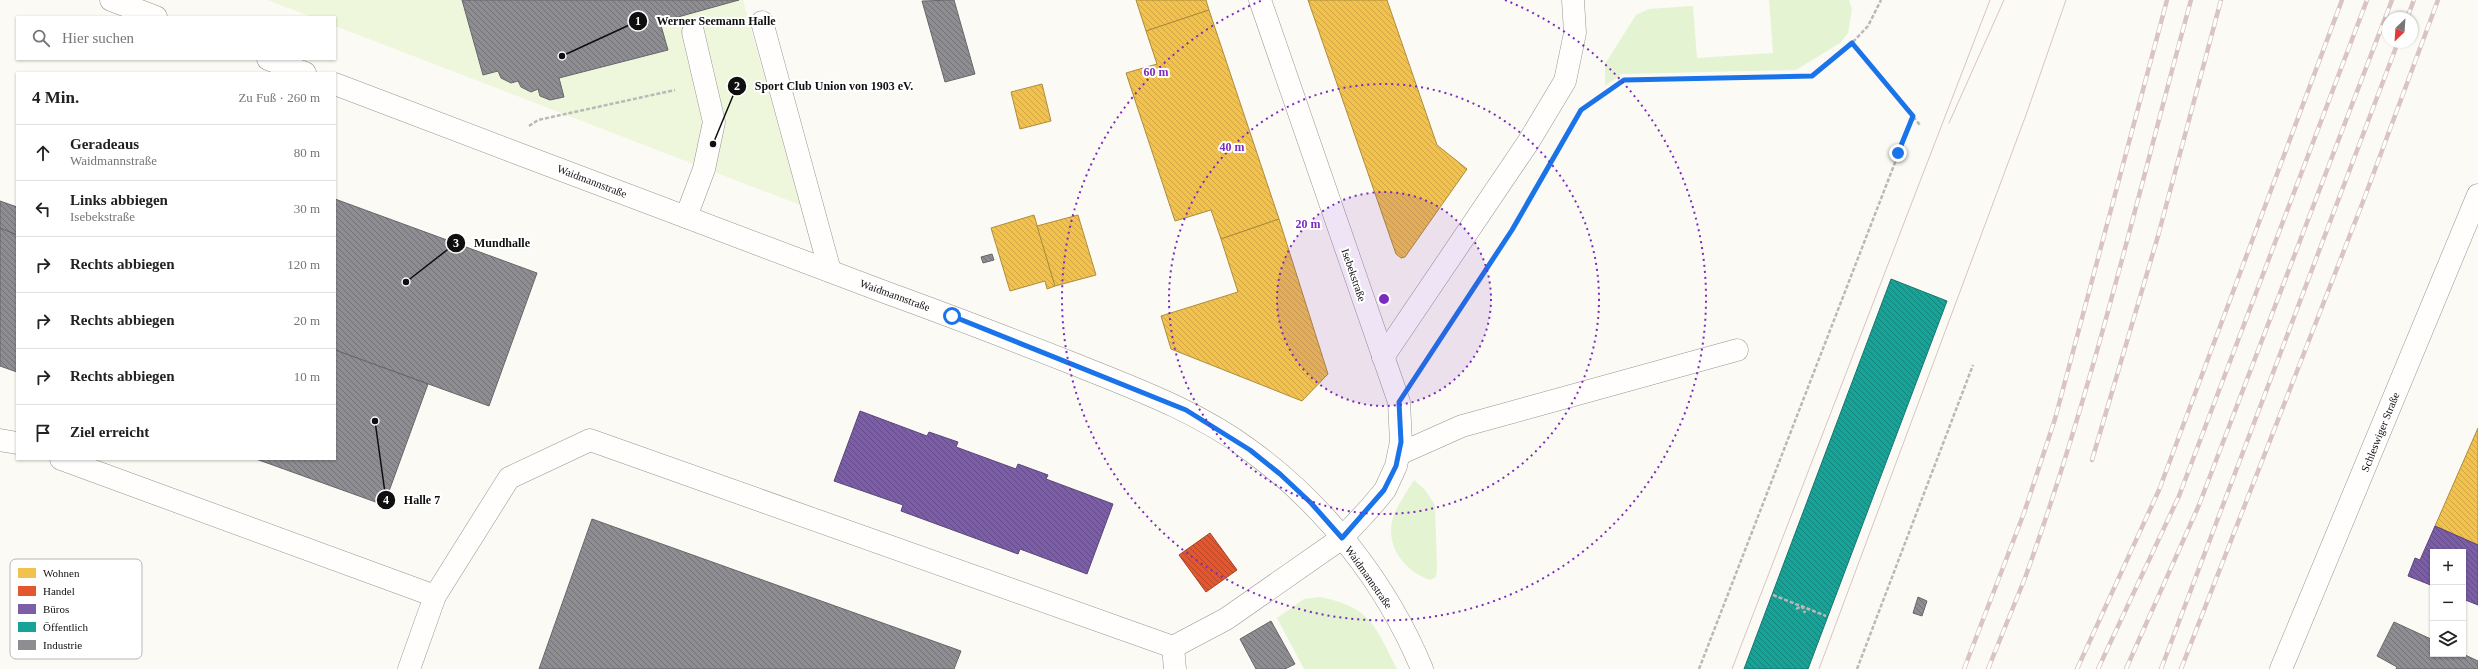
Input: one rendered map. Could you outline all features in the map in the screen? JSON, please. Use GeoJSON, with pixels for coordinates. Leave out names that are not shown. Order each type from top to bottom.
{"type":"FeatureCollection","features":[{"type":"Feature","properties":{"kind":"street"},"geometry":{"type":"LineString","coordinates":[[111,0],[153,16]]}},
{"type":"Feature","properties":{"kind":"street","name":"Isebekstraße"},"geometry":{"type":"LineString","coordinates":[[1173,647],[1226,619],[1342,538],[1384,490],[1396,466],[1401,442],[1399,402],[1382,357],[1260,0]]}},
{"type":"Feature","properties":{"kind":"street"},"geometry":{"type":"LineString","coordinates":[[1382,357],[1529,141],[1565,81],[1575,33],[1573,0]]}},
{"type":"Feature","properties":{"kind":"street"},"geometry":{"type":"LineString","coordinates":[[762,22],[830,271]]}},
{"type":"Feature","properties":{"kind":"street"},"geometry":{"type":"LineString","coordinates":[[686,216],[704,169],[714,122],[693,32]]}},
{"type":"Feature","properties":{"kind":"street"},"geometry":{"type":"LineString","coordinates":[[271,60],[302,72]]}},
{"type":"Feature","properties":{"kind":"street","name":"Waidmannstraße"},"geometry":{"type":"LineString","coordinates":[[336,84],[959,319],[1186,410],[1250,450],[1280,474],[1311,503],[1342,538],[1398,619],[1422,669]]}},
{"type":"Feature","properties":{"kind":"street","name":"Schleswiger Straße"},"geometry":{"type":"LineString","coordinates":[[2281,669],[2478,195]]}},
{"type":"Feature","properties":{"kind":"street"},"geometry":{"type":"LineString","coordinates":[[1399,454],[1462,426],[1737,350]]}},
{"type":"Feature","properties":{"kind":"street"},"geometry":{"type":"LineString","coordinates":[[0,440],[16,443]]}},
{"type":"Feature","properties":{"kind":"street"},"geometry":{"type":"LineString","coordinates":[[409,669],[435,596],[508,478],[590,440],[1173,647],[1175,669]]}},
{"type":"Feature","properties":{"kind":"street"},"geometry":{"type":"LineString","coordinates":[[64,460],[435,596]]}},
{"type":"Feature","properties":{"kind":"path"},"geometry":{"type":"LineString","coordinates":[[1581,110],[1624,80],[1812,76],[1852,43],[1868,26],[1881,0]]}},
{"type":"Feature","properties":{"kind":"path"},"geometry":{"type":"LineString","coordinates":[[1852,43],[1920,125]]}},
{"type":"Feature","properties":{"kind":"path"},"geometry":{"type":"LineString","coordinates":[[508,149],[520,133],[538,120],[705,83]]}},
{"type":"Feature","properties":{"kind":"path"},"geometry":{"type":"LineString","coordinates":[[1699,669],[1913,116]]}},
{"type":"Feature","properties":{"kind":"path"},"geometry":{"type":"LineString","coordinates":[[1399,402],[1508,236],[1539,184]]}},
{"type":"Feature","properties":{"kind":"path"},"geometry":{"type":"LineString","coordinates":[[1857,669],[1973,365]]}},
{"type":"Feature","properties":{"kind":"path"},"geometry":{"type":"LineString","coordinates":[[1773,595],[1826,616]]}},
{"type":"Feature","properties":{"kind":"path"},"geometry":{"type":"LineString","coordinates":[[1796,609],[1802,606]]}},
{"type":"Feature","properties":{"kind":"path"},"geometry":{"type":"LineString","coordinates":[[1802,606],[1805,613]]}},
{"type":"Feature","properties":{"kind":"green space"},"geometry":{"type":"Polygon","coordinates":[[[267,0],[743,0],[800,205],[336,26],[336,16],[309,16],[267,0]]]}},
{"type":"Feature","properties":{"kind":"green space"},"geometry":{"type":"Polygon","coordinates":[[[1769,0],[1849,0],[1852,9],[1848,33],[1840,43],[1796,70],[1622,74],[1605,86],[1605,64],[1636,15],[1649,9],[1693,6],[1697,58],[1773,53],[1769,0]]]}},
{"type":"Feature","properties":{"kind":"green space"},"geometry":{"type":"Polygon","coordinates":[[[1414,480],[1425,490],[1435,505],[1437,567],[1436,577],[1430,580],[1421,576],[1404,563],[1398,555],[1391,536],[1391,526],[1394,515],[1414,480]]]}},
{"type":"Feature","properties":{"kind":"green space"},"geometry":{"type":"Polygon","coordinates":[[[1320,597],[1350,606],[1361,613],[1376,630],[1397,669],[1304,669],[1277,618],[1304,599],[1320,597]]]}},
{"type":"Feature","properties":{"kind":"building: Wohnen"},"geometry":{"type":"Polygon","coordinates":[[[1136,0],[1206,0],[1209,10],[1146,31],[1136,0]]]}},
{"type":"Feature","properties":{"kind":"building: Wohnen"},"geometry":{"type":"Polygon","coordinates":[[[1308,0],[1387,0],[1437,145],[1467,169],[1405,257],[1401,258],[1396,254],[1308,0]]]}},
{"type":"Feature","properties":{"kind":"building: Wohnen"},"geometry":{"type":"Polygon","coordinates":[[[1209,10],[1279,219],[1221,239],[1211,210],[1175,221],[1126,73],[1157,64],[1146,31],[1209,10]]]}},
{"type":"Feature","properties":{"kind":"building: Wohnen"},"geometry":{"type":"Polygon","coordinates":[[[1042,84],[1051,121],[1020,129],[1011,92],[1042,84]]]}},
{"type":"Feature","properties":{"kind":"building: Wohnen"},"geometry":{"type":"Polygon","coordinates":[[[1034,215],[1055,286],[1047,289],[1045,281],[1010,291],[991,228],[1034,215]]]}},
{"type":"Feature","properties":{"kind":"building: Wohnen"},"geometry":{"type":"Polygon","coordinates":[[[1078,215],[1096,275],[1055,286],[1037,226],[1078,215]]]}},
{"type":"Feature","properties":{"kind":"building: Wohnen"},"geometry":{"type":"Polygon","coordinates":[[[1279,219],[1328,374],[1302,401],[1171,349],[1161,316],[1238,292],[1221,239],[1279,219]]]}},
{"type":"Feature","properties":{"kind":"building: Wohnen"},"geometry":{"type":"Polygon","coordinates":[[[2478,428],[2478,545],[2435,526],[2478,428]]]}},
{"type":"Feature","properties":{"kind":"building: Handel"},"geometry":{"type":"Polygon","coordinates":[[[1210,533],[1237,570],[1206,592],[1179,555],[1210,533]]]}},
{"type":"Feature","properties":{"kind":"building: Büros"},"geometry":{"type":"Polygon","coordinates":[[[860,411],[927,436],[929,432],[958,442],[956,447],[1016,469],[1018,464],[1048,475],[1046,479],[1113,504],[1087,574],[1020,549],[1018,554],[901,511],[903,505],[834,481],[860,411]]]}},
{"type":"Feature","properties":{"kind":"building: Büros"},"geometry":{"type":"Polygon","coordinates":[[[2435,526],[2478,545],[2478,605],[2466,600],[2466,549],[2430,549],[2430,585],[2408,576],[2415,558],[2420,560],[2435,526]]]}},
{"type":"Feature","properties":{"kind":"building: Öffentlich"},"geometry":{"type":"Polygon","coordinates":[[[1891,279],[1947,301],[1808,669],[1744,669],[1891,279]]]}},
{"type":"Feature","properties":{"kind":"building: Industrie"},"geometry":{"type":"Polygon","coordinates":[[[462,0],[739,0],[660,22],[668,50],[559,78],[564,97],[550,100],[540,96],[538,89],[531,92],[521,87],[518,81],[511,83],[501,78],[498,71],[483,75],[462,0]]]}},
{"type":"Feature","properties":{"kind":"building: Industrie"},"geometry":{"type":"Polygon","coordinates":[[[954,0],[975,74],[945,82],[922,1],[954,0]]]}},
{"type":"Feature","properties":{"kind":"building: Industrie"},"geometry":{"type":"Polygon","coordinates":[[[336,199],[537,273],[489,406],[336,350],[336,199]]]}},
{"type":"Feature","properties":{"kind":"building: Industrie"},"geometry":{"type":"Polygon","coordinates":[[[0,201],[16,207],[16,235],[0,228],[0,201]]]}},
{"type":"Feature","properties":{"kind":"building: Industrie"},"geometry":{"type":"Polygon","coordinates":[[[0,228],[16,235],[16,372],[0,366],[0,228]]]}},
{"type":"Feature","properties":{"kind":"building: Industrie"},"geometry":{"type":"Polygon","coordinates":[[[992,254],[994,260],[983,263],[981,257],[992,254]]]}},
{"type":"Feature","properties":{"kind":"building: Industrie"},"geometry":{"type":"Polygon","coordinates":[[[336,350],[428,384],[384,505],[259,460],[336,460],[336,350]]]}},
{"type":"Feature","properties":{"kind":"building: Industrie"},"geometry":{"type":"Polygon","coordinates":[[[592,519],[961,651],[954,669],[539,669],[592,519]]]}},
{"type":"Feature","properties":{"kind":"building: Industrie"},"geometry":{"type":"Polygon","coordinates":[[[1918,597],[1927,601],[1922,616],[1913,613],[1918,597]]]}},
{"type":"Feature","properties":{"kind":"building: Industrie"},"geometry":{"type":"Polygon","coordinates":[[[1271,621],[1295,664],[1285,669],[1256,669],[1240,639],[1271,621]]]}},
{"type":"Feature","properties":{"kind":"building: Industrie"},"geometry":{"type":"Polygon","coordinates":[[[2394,622],[2430,639],[2430,657],[2466,657],[2466,655],[2478,661],[2478,669],[2396,669],[2397,667],[2377,656],[2394,622]]]}},
{"type":"Feature","properties":{"kind":"tram line"},"geometry":{"type":"LineString","coordinates":[[1732,669],[1990,0]]}},
{"type":"Feature","properties":{"kind":"tram line"},"geometry":{"type":"LineString","coordinates":[[1949,123],[2004,0]]}},
{"type":"Feature","properties":{"kind":"tram line"},"geometry":{"type":"LineString","coordinates":[[1819,669],[2026,115],[2066,0]]}},
{"type":"Feature","properties":{"kind":"railway"},"geometry":{"type":"LineString","coordinates":[[1964,669],[2024,513],[2055,419],[2167,0]]}},
{"type":"Feature","properties":{"kind":"railway"},"geometry":{"type":"LineString","coordinates":[[1988,669],[2025,578],[2072,436],[2114,291],[2191,0]]}},
{"type":"Feature","properties":{"kind":"railway"},"geometry":{"type":"LineString","coordinates":[[2092,460],[2158,236],[2221,0]]}},
{"type":"Feature","properties":{"kind":"railway"},"geometry":{"type":"LineString","coordinates":[[2077,669],[2159,490],[2342,0]]}},
{"type":"Feature","properties":{"kind":"railway"},"geometry":{"type":"LineString","coordinates":[[2098,669],[2179,496],[2367,0]]}},
{"type":"Feature","properties":{"kind":"railway"},"geometry":{"type":"LineString","coordinates":[[2126,669],[2199,505],[2392,0]]}},
{"type":"Feature","properties":{"kind":"railway"},"geometry":{"type":"LineString","coordinates":[[2409,12],[2414,0]]}},
{"type":"Feature","properties":{"kind":"railway"},"geometry":{"type":"LineString","coordinates":[[2181,669],[2364,199],[2438,0]]}},
{"type":"Feature","properties":{"kind":"railway"},"geometry":{"type":"LineString","coordinates":[[2161,669],[2396,48]]}},
{"type":"Feature","properties":{"kind":"place","name":"Werner Seemann Halle"},"geometry":{"type":"Point","coordinates":[562,56]}},
{"type":"Feature","properties":{"kind":"place","name":"Sport Club Union von 1903 eV."},"geometry":{"type":"Point","coordinates":[713,144]}},
{"type":"Feature","properties":{"kind":"place","name":"Mundhalle"},"geometry":{"type":"Point","coordinates":[406,282]}},
{"type":"Feature","properties":{"kind":"place","name":"Halle 7"},"geometry":{"type":"Point","coordinates":[375,421]}},
{"type":"Feature","properties":{"kind":"route"},"geometry":{"type":"LineString","coordinates":[[952,316],[1152,395],[1186,410],[1250,450],[1280,474],[1311,503],[1342,538],[1370,508],[1384,490],[1396,466],[1401,442],[1399,402],[1512,230],[1581,110],[1624,80],[1812,76],[1852,43],[1913,116],[1898,153]]}}]}
